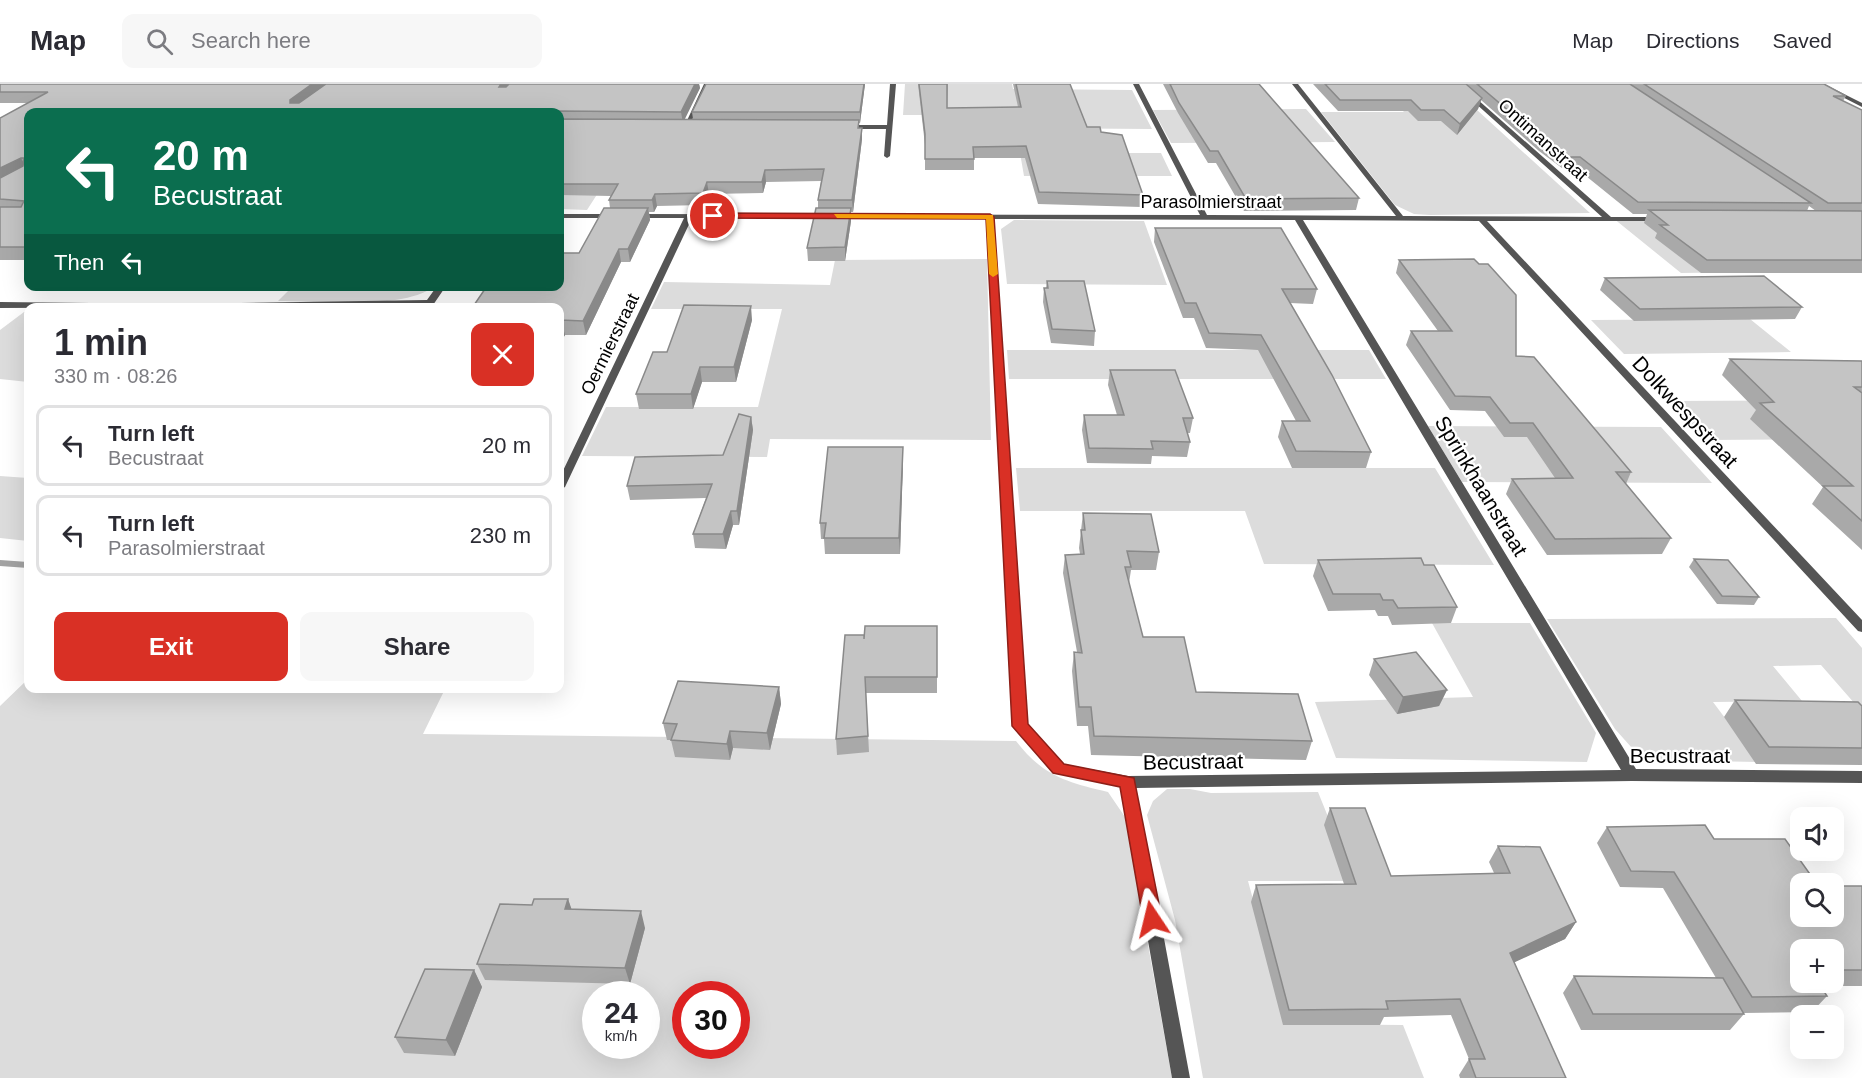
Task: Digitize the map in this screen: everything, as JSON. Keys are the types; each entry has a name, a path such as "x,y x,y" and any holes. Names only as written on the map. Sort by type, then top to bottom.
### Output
{"street":[{"path":"686,126 707,84"},
{"path":"887,156 893,84"},
{"path":"1136,84 1204,216"},
{"path":"1295,84 1402,219"},
{"name":"Ontimanstraat","path":"1457,84 1609,219"},
{"path":"1820,84 1862,105"},
{"path":"674,126 698,126"},
{"path":"830,127 890,127"},
{"name":"Parasolmierstraat","path":"564,216 1668,219"},
{"name":"Oermierstraat","path":"564,479 689,216"},
{"name":"Becustraat","path":"990,217 1020,726 1059,769 1128,782 1632,775 1862,777"},
{"name":"Sprinkhaanstraat","path":"1297,217 1632,775"},
{"name":"Dolkwespstraat","path":"1482,220 1862,628"},
{"path":"429,303 438,291"},
{"path":"0,305 24,305"},
{"path":"1128,782 1181,1078"}],"shaded area":[{"path":"905,84 1012,84 1013,89 1132,90 1152,129 1014,128 1011,115 903,115"},
{"path":"1391,99 1465,99 1590,213 1430,215 1414,214 1395,205 1321,112 1404,112"},
{"path":"1306,109 1335,142 1171,143 1153,110"},
{"path":"564,132 616,165 587,210 564,209"},
{"path":"1020,153 1161,153 1172,176 1024,176"},
{"path":"1613,218 1680,218 1755,272 1681,273"},
{"path":"1014,220 1144,221 1167,285 1007,284 1001,229"},
{"path":"987,259 991,440 770,439 767,457 582,456 606,407 758,407 782,309 651,309 664,282 830,285 835,260"},
{"path":"288,291 425,291 402,299 381,302 278,301"},
{"path":"24,312 24,382 0,379 0,330"},
{"path":"1750,319 1791,352 1624,354 1591,320"},
{"path":"1007,350 1369,350 1386,379 1009,379"},
{"path":"1862,400 1862,439 1706,440 1668,401"},
{"path":"1428,426 1661,427 1712,483 1462,482"},
{"path":"1016,468 1435,468 1494,565 1264,564 1245,511 1020,511"},
{"path":"0,476 24,478 24,541 0,538"},
{"path":"1836,618 1862,648 1862,712 1821,665 1773,666 1802,701 1713,702 1758,762 1654,760 1632,748 1615,729 1547,619"},
{"path":"1432,623 1530,623 1596,733 1587,762 1336,758 1315,702 1473,697"},
{"path":"24,683 24,693 443,693 423,734 1016,741 1036,762 1056,776 1108,792 1125,817 1172,1078 0,1078 0,706"},
{"path":"1167,789 1190,789 1211,793 1318,792 1354,881 1248,881 1287,1024 1403,1025 1424,1078 1203,1078 1175,920 1147,815 1153,801"}],"building":[{"path":"0,84 312,84 290,100 290,103 299,103 326,84 501,84 499,87 506,87 509,84 695,84 681,112 564,111 564,108 24,108 24,158 0,168 0,118 48,92 0,92"},
{"path":"706,84 864,84 860,112 692,112"},
{"path":"919,84 947,84 947,108 1021,107 1016,84 1070,84 1087,127 1100,127 1101,132 1122,135 1143,195 1039,192 1026,146 973,147 974,159 925,159 925,134"},
{"path":"1170,84 1259,84 1359,198 1246,199 1218,151 1210,151 1179,103"},
{"path":"1325,84 1466,84 1482,98 1460,124 1444,110 1421,110 1411,100 1340,100"},
{"path":"1477,84 1630,84 1811,203 1638,202 1580,157 1566,157"},
{"path":"1644,84 1824,84 1846,96 1833,96 1862,110 1862,203 1828,203"},
{"path":"564,119 859,120 858,128 862,128 852,200 818,200 824,169 765,170 762,182 707,182 703,193 655,194 652,200 609,200 618,184 564,184"},
{"path":"24,158 24,201 0,199 0,178 23,166"},
{"path":"24,201 24,247 0,247 0,207 21,207"},
{"path":"604,208 648,208 628,249 619,249 583,321 564,320 564,303 475,303 484,291 564,291 564,253 579,253"},
{"path":"816,208 851,208 845,247 807,248"},
{"path":"1649,210 1862,211 1862,260 1707,260 1660,225 1668,225"},
{"path":"1155,228 1281,228 1317,289 1282,289 1332,375 1371,452 1296,451 1282,421 1310,421 1261,335 1209,333 1196,303 1185,303"},
{"path":"1474,259 1479,264 1488,264 1516,295 1516,356 1534,357 1631,472 1616,472 1671,538 1555,539 1512,479 1573,478 1533,423 1510,423 1490,397 1455,396 1411,331 1452,331 1399,260"},
{"path":"1764,276 1802,307 1640,309 1605,278"},
{"path":"1047,281 1084,281 1095,331 1052,329 1044,288 1048,288"},
{"path":"684,305 751,306 734,367 700,367 691,394 636,394 653,352 667,352"},
{"path":"1730,359 1862,361 1862,387 1854,387 1862,393 1862,521 1823,486 1853,486 1760,403 1774,402"},
{"path":"1110,370 1175,370 1193,418 1183,418 1190,442 1151,441 1153,449 1089,448 1084,415 1124,415"},
{"path":"739,414 751,417 737,511 731,511 723,534 693,534 712,484 627,486 635,457 723,455"},
{"path":"828,447 903,447 899,538 824,538 826,523 820,523"},
{"path":"1083,513 1151,514 1159,552 1127,551 1131,567 1125,567 1143,637 1184,637 1196,692 1298,694 1312,741 1094,736 1091,707 1079,707 1074,652 1082,653 1065,555 1084,554 1081,530 1085,530"},
{"path":"1421,558 1424,565 1434,565 1457,607 1398,608 1393,600 1383,600 1380,594 1333,594 1318,560"},
{"path":"1694,559 1728,560 1759,597 1722,596"},
{"path":"865,626 937,626 937,677 865,677 868,736 836,739 845,635 864,635 864,639"},
{"path":"1416,652 1447,690 1403,697 1374,659"},
{"path":"678,681 779,687 767,733 730,731 727,744 671,740 677,724 663,723"},
{"path":"1735,700 1858,702 1862,706 1862,748 1769,747"},
{"path":"1330,808 1365,808 1391,876 1510,873 1498,846 1540,847 1576,922 1510,953 1566,1078 1476,1078 1469,1059 1485,1059 1460,999 1386,1001 1388,1009 1289,1010 1256,885 1356,884"},
{"path":"1705,825 1714,839 1785,839 1790,846 1790,861 1801,861 1809,873 1790,873 1790,927 1844,927 1844,886 1862,886 1862,970 1844,970 1844,939 1790,939 1790,993 1825,993 1827,996 1752,997 1674,872 1631,871 1607,827"},
{"path":"534,899 568,899 565,909 641,911 625,968 477,964 500,904 532,905"},
{"path":"425,969 474,970 446,1040 395,1037"},
{"path":"1574,976 1723,978 1744,1014 1593,1014"}],"waterway":[{"path":"0,563 24,565"}],"slow traffic":[{"path":"837,216 990,217 993,274"}],"route":[{"path":"713,216 990,217 1020,726 1059,769 1128,782 1152,919"}]}
